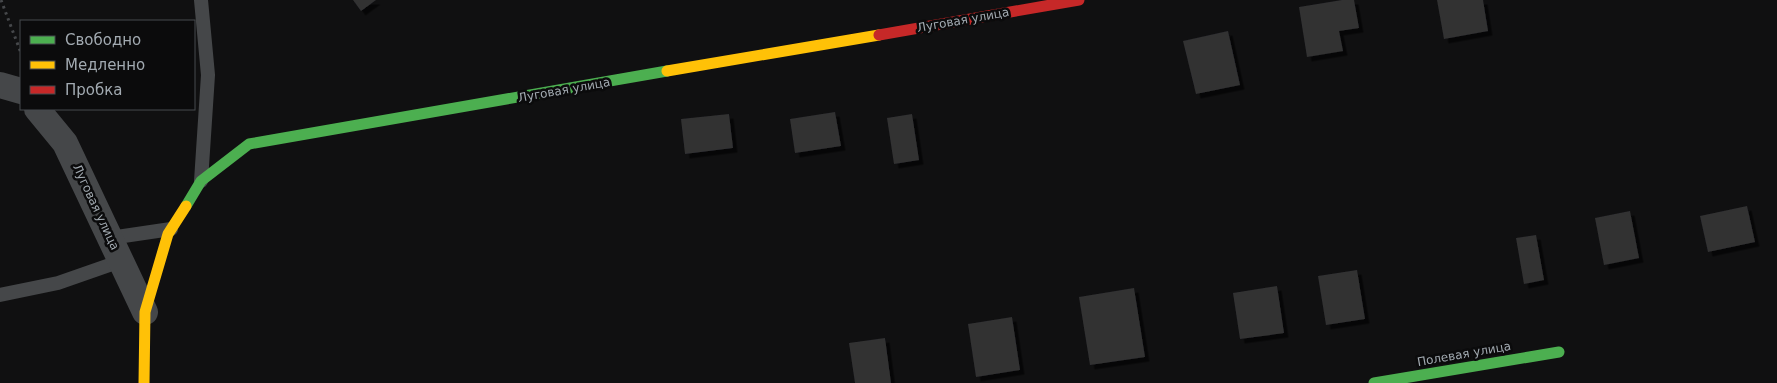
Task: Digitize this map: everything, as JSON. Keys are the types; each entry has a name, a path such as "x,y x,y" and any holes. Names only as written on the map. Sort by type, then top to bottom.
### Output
{"street":[{"name":"Луговая улица","path":"144,383 145,312 168,234 201,181 249,144 1079,0"},
{"path":"0,85 20,91"},
{"name":"Луговая улица","path":"38,110 65,143 145,312"},
{"name":"Полевая улица","path":"1374,383 1559,352"}],"lane":[{"path":"201,0 208,75 201,181"},
{"path":"110,238 171,229"},
{"path":"0,295 58,283 121,261"}],"path":[{"path":"1,0 20,50"}],"building":[{"path":"353,0 376,0 361,11"},
{"path":"1342,0 1354,0 1359,28 1339,31 1343,51 1307,57 1299,7"},
{"path":"1437,0 1483,0 1488,31 1444,39"},
{"path":"1228,31 1240,85 1196,94 1183,41"},
{"path":"835,112 841,146 795,153 790,119"},
{"path":"729,114 733,148 685,154 681,119"},
{"path":"912,114 919,160 894,164 887,118"},
{"path":"1747,206 1755,242 1708,252 1700,216"},
{"path":"1630,211 1639,258 1604,265 1595,218"},
{"path":"1536,235 1544,280 1524,284 1516,238"},
{"path":"1357,270 1365,319 1326,325 1318,276"},
{"path":"1277,286 1284,333 1240,339 1233,293"},
{"path":"1134,288 1145,357 1090,365 1079,297"},
{"path":"1012,317 1020,370 976,377 968,324"},
{"path":"885,338 891,383 855,383 849,343"}],"traffic: fast":[{"path":"186,206 201,181 249,144 667,71"},
{"path":"1374,383 1559,352"}],"traffic: slow":[{"path":"667,71 879,35"},
{"path":"144,383 145,312 168,234 186,206"}],"traffic: jam":[{"path":"879,35 1079,0"}]}
